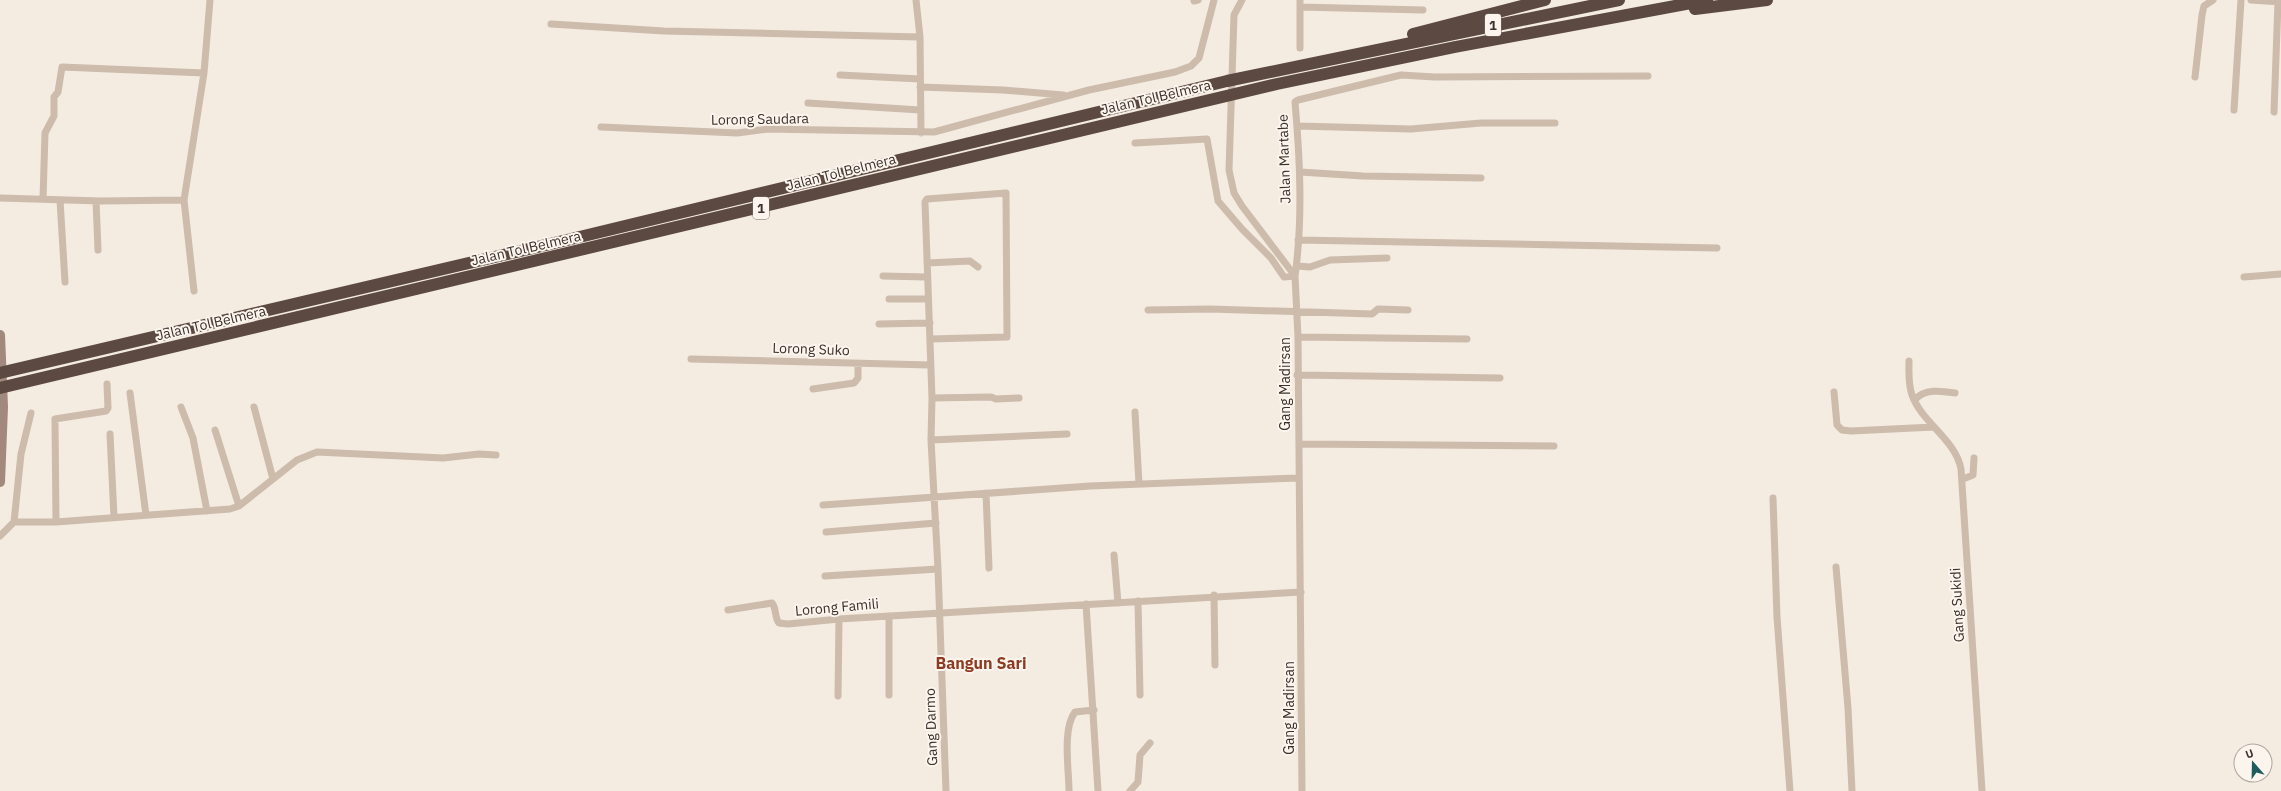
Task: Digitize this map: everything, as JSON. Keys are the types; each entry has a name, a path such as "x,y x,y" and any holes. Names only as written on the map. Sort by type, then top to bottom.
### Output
{"highway":[{"path":"1367,51 1419,32 1545,0"},
{"name":"1","path":"1367,51 1620,0"},
{"name":"1","path":"1645,12 1707,0"},
{"path":"1645,12 1767,0"},
{"name":"Jalan Tol Belmera","path":"0,388 1242,92 1455,47 1645,12"},
{"name":"Jalan Tol Belmera","path":"0,373 567,240 1227,81 1367,51"}],"street":[{"path":"194,290 184,200 204,73 210,0"},
{"path":"916,0 920,37 921,133"},
{"path":"920,87 1003,90 1068,96 1175,72 1191,66 1199,58 1214,0"},
{"path":"1242,0 1234,15 1229,170 1234,193 1295,276"},
{"path":"2195,77 2204,6 2213,0"},
{"path":"2234,110 2241,0"},
{"path":"2251,0 2279,2 2274,112"},
{"path":"1300,48 1300,4 1423,10"},
{"path":"551,24 664,31 920,37"},
{"path":"43,199 45,133 54,116 54,97 58,92 62,67 204,73"},
{"name":"Jalan Martabe","path":"1295,276 1297,266 1300,172 1295,102 1298,100 1401,74 1435,77 1648,76"},
{"path":"840,75 920,79"},
{"name":"Lorong Saudara","path":"601,127 737,133 768,129 921,133 934,132 1068,96"},
{"path":"808,103 920,110"},
{"path":"1297,126 1405,129 1481,123 1555,123"},
{"path":"1135,143 1207,139 1218,201 1242,229 1271,258 1284,277 1295,276"},
{"path":"1300,172 1363,176 1481,178"},
{"name":"Gang Darmo","path":"930,339 1007,337 1006,193 927,199 924,211 927,263 926,277 930,323 930,339 930,365 932,398 931,440 935,496 946,791"},
{"path":"0,198 96,201 184,200"},
{"path":"60,200 65,282"},
{"path":"96,201 98,250"},
{"path":"1298,240 1717,248"},
{"path":"1297,266 1310,267 1330,260 1387,258"},
{"path":"927,263 970,260 978,267"},
{"path":"2244,277 2281,274"},
{"path":"883,276 926,277"},
{"name":"Gang Madirsan","path":"1295,276 1298,337 1297,375 1301,592 1302,791"},
{"path":"888,299 928,299"},
{"path":"1148,310 1210,309 1372,314 1378,309 1408,310"},
{"path":"879,324 930,323"},
{"path":"1298,337 1467,339"},
{"path":"0,482 3,407 1,339"},
{"name":"Lorong Suko","path":"691,360 817,361 858,364 930,365"},
{"path":"1909,361 1911,390 1915,400 1926,392 1939,391 1955,393"},
{"path":"813,389 854,383 858,378 858,364"},
{"path":"1297,375 1500,378"},
{"path":"56,522 55,419 106,411 108,408 107,384"},
{"path":"1834,392 1837,425 1842,430 1851,431 1934,427"},
{"path":"130,393 146,515"},
{"path":"932,398 1018,398"},
{"name":"Gang Sukidi","path":"1915,400 1960,460 1963,479 1973,666 1982,791"},
{"path":"254,406 273,479"},
{"path":"181,407 193,438 207,511"},
{"path":"1135,412 1139,484"},
{"path":"0,536 14,522 21,454 31,413"},
{"path":"215,430 239,506"},
{"path":"110,434 114,517"},
{"path":"931,440 1067,434"},
{"path":"1299,444 1554,446"},
{"path":"14,522 56,522 230,509 239,506 297,460 317,452 436,458 479,454 496,455"},
{"path":"1963,479 1973,475 1974,458"},
{"path":"823,506 986,492 1299,478"},
{"path":"986,492 989,568"},
{"path":"1773,498 1777,617 1790,791"},
{"path":"826,532 936,522"},
{"path":"1114,555 1118,603"},
{"path":"1836,567 1848,708 1852,791"},
{"path":"825,576 938,569"},
{"name":"Lorong Famili","path":"728,610 772,603 779,623 788,624 839,619 1118,603 1214,595 1301,592"},
{"path":"1214,595 1215,665"},
{"path":"1138,601 1140,695"},
{"path":"1086,604 1098,791"},
{"path":"889,695 890,616"},
{"path":"838,696 839,619"},
{"path":"1069,791 1068,729 1070,719 1075,712 1094,710"},
{"path":"1130,791 1138,782 1140,755 1150,743"}],"district":[{"name":"Bangun Sari","path":"981,663"}]}
